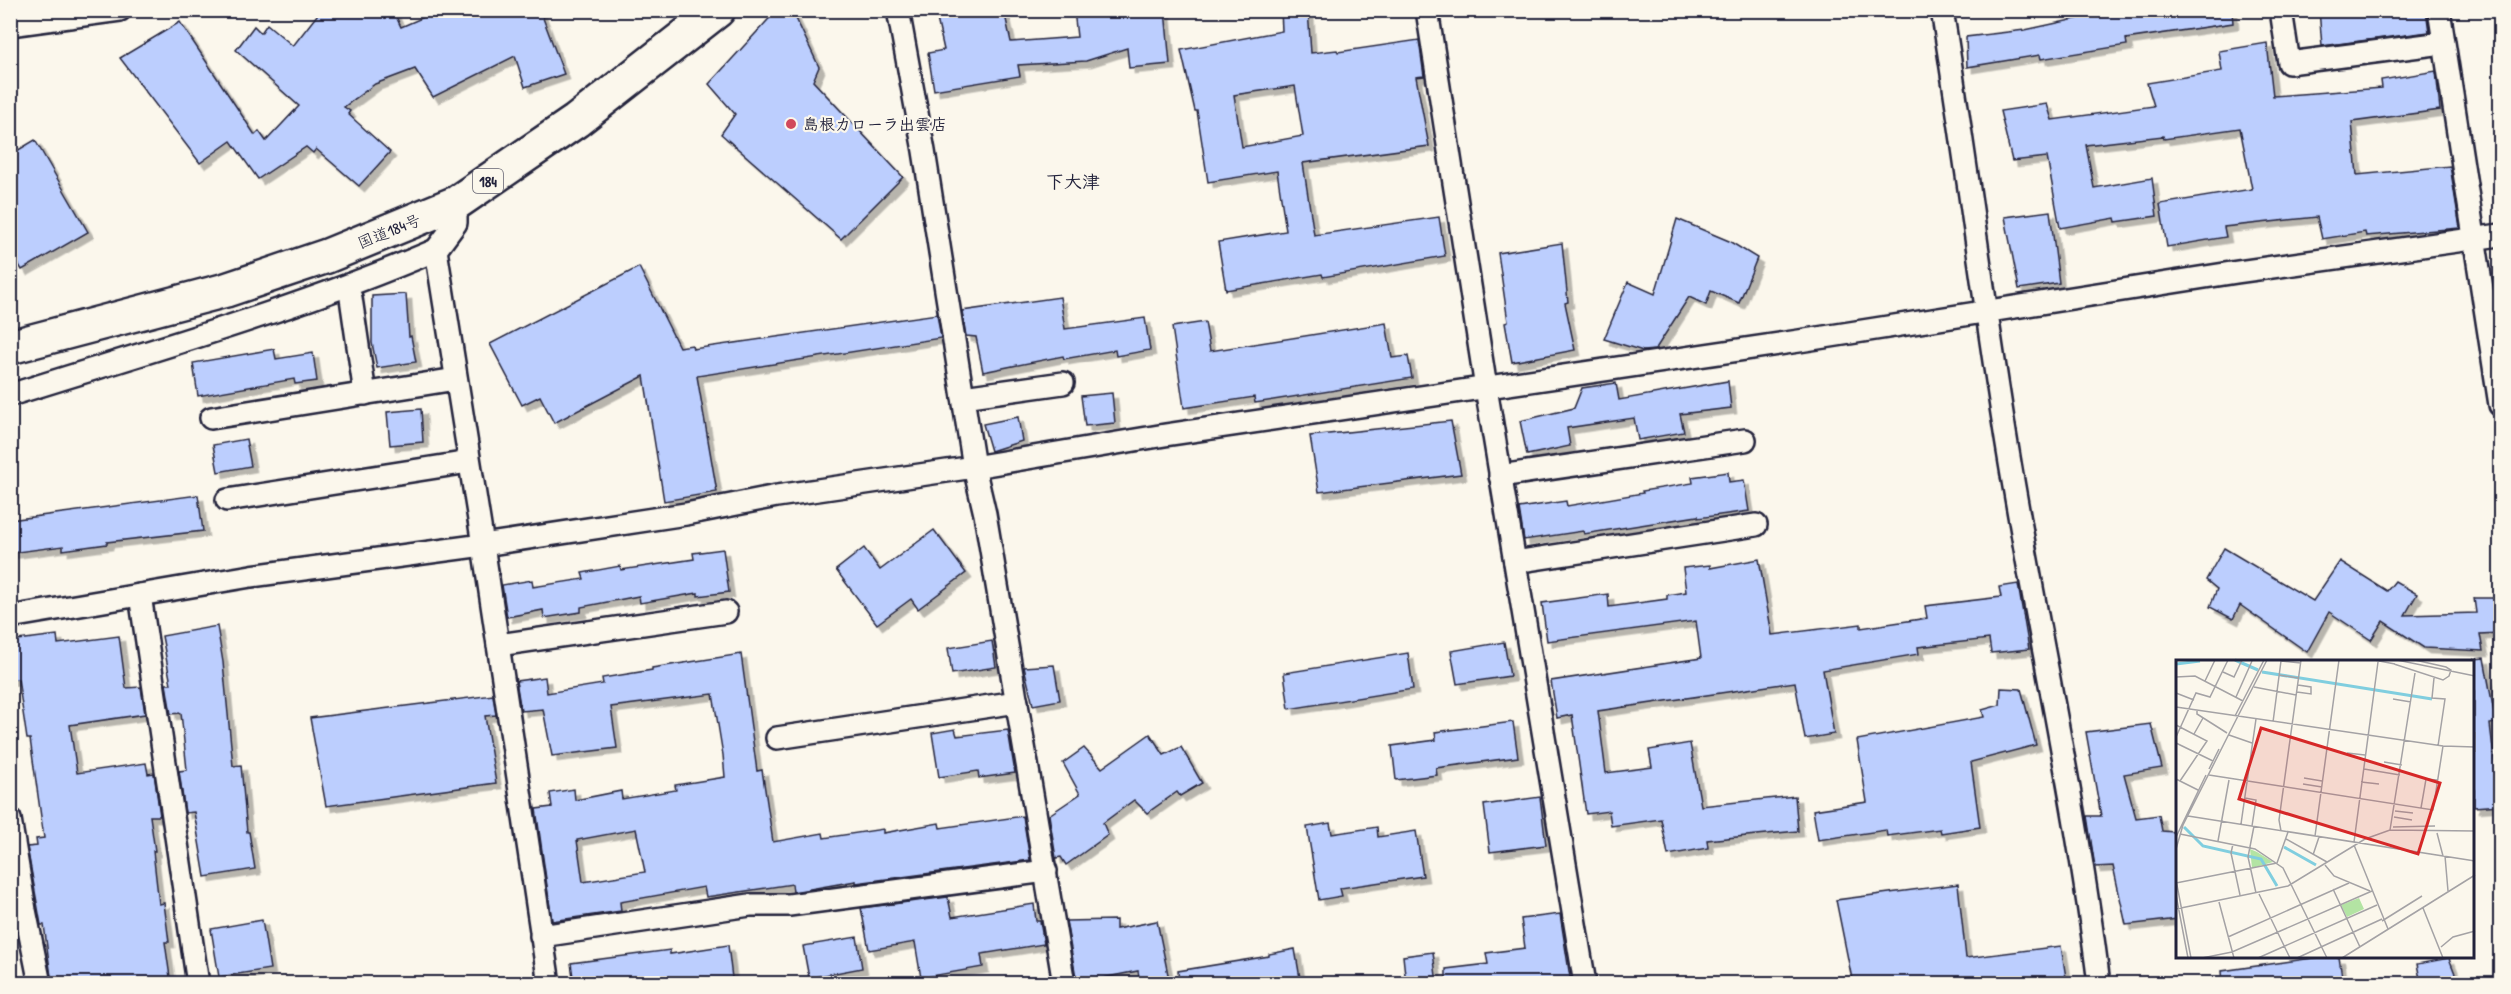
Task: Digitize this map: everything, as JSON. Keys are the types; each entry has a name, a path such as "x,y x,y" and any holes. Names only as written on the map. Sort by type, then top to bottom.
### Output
{"highway":[{"name":"国道184号","path":"10,347 226,290 327,256 456,203 576,121 718,10"}],"street":[{"path":"10,25 120,10"},
{"path":"898,10 924,151 974,467 985,514 1064,984"},
{"path":"1427,10 1500,476 1585,984"},
{"path":"1942,10 2008,452 2089,905 2099,984"},
{"path":"2281,10 2289,63 2444,43"},
{"path":"2439,10 2500,405"},
{"path":"10,394 274,312 388,271 436,250 456,223 456,203"},
{"path":"10,617 251,576 686,514 777,496 974,467 1165,435 2237,272 2500,235"},
{"path":"436,250 549,984"},
{"path":"351,298 365,394"},
{"path":"211,418 456,379"},
{"path":"963,397 1063,383"},
{"path":"1500,476 1744,440"},
{"path":"227,500 470,462"},
{"path":"1515,562 1756,525"},
{"path":"140,595 198,984"},
{"path":"498,645 726,612"},
{"path":"777,738 1017,702"},
{"path":"10,819 40,984"},
{"path":"541,936 750,905 789,905 1046,871"}],"building":[{"path":"321,10 393,10 401,27 440,10 457,10 460,16 478,10 540,10 564,74 525,87 515,56 433,97 415,69 375,84 344,107 350,111 348,114 390,152 359,186 316,149 313,153 306,147 258,179 231,141 200,163 120,58 180,22 255,135 259,131 266,141 299,106 236,50 254,26 261,33 267,24 293,46"},
{"name":"島根カローラ出雲店","path":"777,10 792,10 819,67 813,81 903,177 841,239 721,134 735,114 709,84"},
{"path":"935,10 1004,10 1011,42 1077,37 1074,10 1165,10 1170,64 1129,68 1127,48 1086,61 1018,65 1020,76 934,90 928,53 944,50"},
{"path":"1281,10 1308,10 1311,53 1337,50 1338,52 1419,40 1424,76 1416,77 1429,146 1303,163 1314,235 1439,217 1445,256 1323,277 1322,274 1226,290 1218,242 1286,231 1277,171 1208,182 1197,111 1195,111 1181,50 1282,31","holes":["1295,86 1303,136 1242,147 1234,95"]},
{"path":"2117,10 2232,10 2233,23 2126,39 2127,45 2041,59 2040,55 1967,67 1966,37 2025,30"},
{"path":"2319,10 2426,10 2429,32 2322,46"},
{"path":"2267,43 2273,96 2382,88 2381,80 2436,71 2440,110 2352,122 2357,175 2450,166 2460,228 2366,236 2365,232 2322,239 2317,217 2224,227 2226,237 2167,247 2160,204 2252,189 2240,128 2164,139 2163,136 2086,145 2094,188 2152,178 2157,216 2116,222 2115,218 2060,228 2047,157 2012,161 2000,111 2047,104 2052,120 2154,106 2147,83 2222,71 2219,51"},
{"path":"35,140 88,232 22,270 10,250 10,155"},
{"path":"2050,211 2059,283 2019,289 2005,217"},
{"path":"1677,219 1729,241 1757,258 1739,303 1711,291 1706,305 1689,297 1655,350 1643,351 1604,339 1628,282 1655,294"},
{"path":"1562,243 1568,302 1565,303 1575,350 1512,362 1505,323 1508,322 1498,253"},
{"path":"639,267 679,347 692,345 693,349 937,314 941,338 697,376 717,492 664,501 644,376 554,423 540,396 522,405 490,344"},
{"path":"406,294 409,337 411,336 416,362 377,368 372,343 372,296"},
{"path":"1060,297 1065,329 1145,318 1150,350 1116,356 1115,350 1064,359 1063,356 983,372 976,337 966,336 962,311"},
{"path":"1205,322 1210,351 1386,323 1392,358 1408,356 1412,378 1255,403 1254,397 1184,408 1172,327"},
{"path":"274,349 276,359 313,353 317,381 295,384 294,379 198,396 193,363"},
{"path":"1728,381 1731,408 1680,414 1684,432 1638,440 1634,418 1567,428 1570,446 1527,455 1520,421 1574,408 1582,388 1616,383 1619,400"},
{"path":"1112,393 1115,423 1085,426 1081,396"},
{"path":"421,409 423,442 390,445 387,412"},
{"path":"1018,417 1022,441 991,451 983,424"},
{"path":"1451,421 1461,474 1319,492 1310,436"},
{"path":"246,439 251,466 218,472 213,445"},
{"path":"1728,472 1729,482 1744,480 1749,511 1524,540 1519,508 1566,501 1567,506 1643,493 1642,491 1693,483 1692,477"},
{"path":"198,495 203,531 107,542 107,544 63,550 63,546 10,553 10,520"},
{"path":"934,530 966,573 918,609 911,599 877,624 836,570 864,548 880,570"},
{"path":"2224,548 2313,601 2340,561 2387,591 2395,581 2417,594 2405,615 2476,613 2474,598 2500,598 2500,633 2480,634 2483,651 2424,648 2383,621 2371,640 2329,612 2307,652 2240,605 2233,619 2210,607 2217,589 2206,580"},
{"path":"723,549 729,592 698,596 698,593 640,603 639,596 581,607 581,612 544,618 543,610 507,617 502,585 532,580 533,587 584,579 582,573 620,566 621,570 694,559 693,553"},
{"path":"1759,559 1772,635 1861,624 1861,628 1927,618 1925,606 2001,597 1999,587 2018,584 2029,649 1991,653 1989,639 1918,647 1919,654 1823,670 1834,734 1805,739 1795,682 1598,711 1606,773 1652,767 1649,750 1690,743 1701,806 1795,796 1798,831 1707,840 1708,848 1668,855 1661,819 1611,826 1609,811 1586,814 1572,715 1557,718 1551,681 1701,658 1696,621 1547,641 1542,603 1608,594 1609,607 1667,599 1667,595 1686,592 1683,568 1710,565 1710,568"},
{"path":"217,626 223,662 233,766 241,765 247,832 249,832 255,869 205,877 194,812 185,813 179,771 187,770 181,713 171,714 166,684 171,684 162,636"},
{"path":"57,635 58,644 119,636 126,688 141,687 145,714 70,725 77,773 146,763 148,774 154,773 160,816 150,816 159,904 164,903 169,942 165,942 171,984 52,984 44,925 41,925 27,847 37,846 36,839 44,838 30,739 27,739 18,679 10,680 10,641"},
{"path":"992,641 996,667 952,674 948,648"},
{"path":"1504,642 1510,676 1457,684 1451,651"},
{"path":"1408,653 1413,689 1289,709 1284,673"},
{"path":"741,654 757,771 762,770 773,842 823,833 824,838 883,829 883,833 939,823 940,828 1023,816 1030,860 856,883 856,881 793,892 792,884 706,897 704,887 620,902 621,911 552,921 536,809 552,807 550,793 574,789 575,800 621,791 622,799 676,790 675,785 725,777 723,755 713,694 611,707 617,748 552,756 543,709 521,711 516,681 545,677 547,693 603,684 602,678 652,670 652,668","holes":["636,829 645,872 583,882 577,840"]},
{"path":"2484,658 2496,723 2490,724 2496,773 2500,773 2500,805 2475,807 2474,659"},
{"path":"1054,665 1060,700 1033,705 1024,667"},
{"path":"2001,688 2021,689 2036,745 1971,762 1980,827 1941,833 1940,829 1887,836 1886,830 1818,840 1813,810 1867,802 1857,740 1984,717 1982,710 2000,705"},
{"path":"493,695 496,715 485,716 496,783 326,806 310,718"},
{"path":"1513,722 1518,757 1436,768 1437,775 1396,780 1392,746 1436,740 1435,732"},
{"path":"2151,724 2162,768 2124,774 2136,818 2159,815 2162,831 2175,832 2176,835 2176,919 2126,925 2113,866 2095,867 2087,816 2101,816 2086,732"},
{"path":"955,729 957,736 1008,730 1015,773 979,778 978,771 939,777 932,733"},
{"path":"1150,734 1164,755 1181,747 1202,783 1180,796 1177,792 1147,813 1134,800 1103,823 1108,835 1066,865 1061,857 1056,858 1049,815 1080,794 1063,763 1084,748 1102,768"},
{"path":"1540,797 1546,845 1490,852 1484,805"},
{"path":"1330,823 1332,834 1377,827 1378,837 1416,831 1423,876 1340,888 1342,896 1319,900 1307,827"},
{"path":"1958,884 1966,958 2061,946 2067,984 1853,984 1836,900"},
{"path":"948,897 952,917 1034,904 1036,921 1040,921 1044,944 981,954 983,967 921,978 915,942 869,950 861,908"},
{"path":"1560,914 1571,984 1446,984 1446,969 1488,964 1486,953 1525,948 1521,919"},
{"path":"262,920 270,969 219,977 211,929"},
{"path":"1116,920 1116,929 1157,921 1170,984 1140,984 1138,971 1077,983 1066,921"},
{"path":"857,937 862,968 809,978 803,946"},
{"path":"728,945 732,978 697,984 693,984 693,980 664,984 574,984 571,963 670,950 670,954"},
{"path":"1295,949 1301,984 1179,984 1178,971 1269,956 1269,954"},
{"path":"1433,952 1437,984 1406,984 1403,956"},
{"path":"2313,958 2339,958 2343,984 2223,984 2222,971"},
{"path":"2449,958 2459,984 2421,984 2417,964"}],"place":[{"name":"島根カローラ出雲店","path":"791,124"}],"district":[{"name":"下大津","path":"1073,181"}]}
